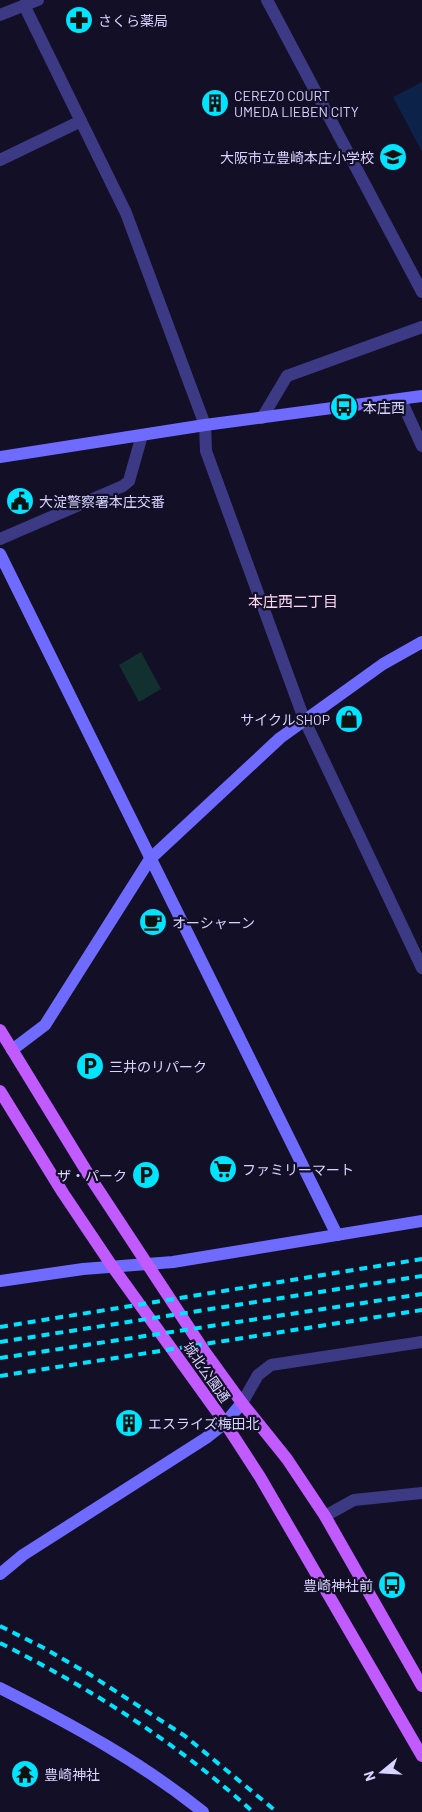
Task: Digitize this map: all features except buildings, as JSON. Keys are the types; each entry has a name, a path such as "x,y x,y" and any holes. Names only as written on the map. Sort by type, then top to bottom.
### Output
{"main road":[{"name":"城北公園通","path":"0,1030 95,1185 205,1352 242,1403 288,1459 325,1516 422,1686"},
{"name":"城北公園通","path":"0,1091 63,1193 112,1266 225,1423 260,1477 422,1756"}],"street":[{"path":"267,0 422,292"},
{"path":"0,15 32,2 81,121 126,213 204,426 206,451 304,719 422,968"},
{"path":"0,160 81,121"},
{"path":"262,418 288,376 422,327"},
{"path":"0,457 422,396"},
{"path":"401,400 422,446"},
{"path":"0,539 124,486 129,481 142,435"},
{"path":"0,554 337,1235"},
{"path":"12,1050 45,1025 150,858 280,738 383,664 422,642"},
{"path":"0,1281 112,1266 149,1265 422,1220"},
{"path":"0,1574 23,1555 206,1438 225,1423 242,1403 258,1375 270,1365 422,1342"},
{"path":"325,1516 354,1500 422,1493"},
{"path":"0,1688 74,1726 176,1790 203,1812"}],"green space":[{"path":"141,652 161,689 139,702 119,665"}],"water":[{"path":"422,82 422,152 393,97"}],"railway":[{"path":"0,1327 422,1259"},
{"path":"0,1342 422,1276"},
{"path":"0,1358 422,1294"},
{"path":"0,1376 422,1310"},
{"path":"0,1626 44,1648 89,1674 185,1736 277,1812"},
{"path":"0,1643 34,1660 132,1719 195,1763 253,1812"}],"place":[{"name":"さくら薬局","path":"79,20"},
{"name":"CEREZO COURT UMEDA LIEBEN CITY","path":"215,103"},
{"name":"大阪市立豊崎本庄小学校","path":"393,157"},
{"name":"本庄西","path":"344,407"},
{"name":"大淀警察署本庄交番","path":"20,501"},
{"name":"サイクルSHOP","path":"349,719"},
{"name":"オーシャーン","path":"153,922"},
{"name":"三井のリパーク","path":"90,1066"},
{"name":"ファミリーマート","path":"223,1169"},
{"name":"ザ・パーク","path":"146,1175"},
{"name":"エスライズ梅田北","path":"129,1423"},
{"name":"豊崎神社前","path":"392,1585"},
{"name":"豊崎神社","path":"25,1774"}],"district":[{"name":"本庄西二丁目","path":"293,601"}]}
